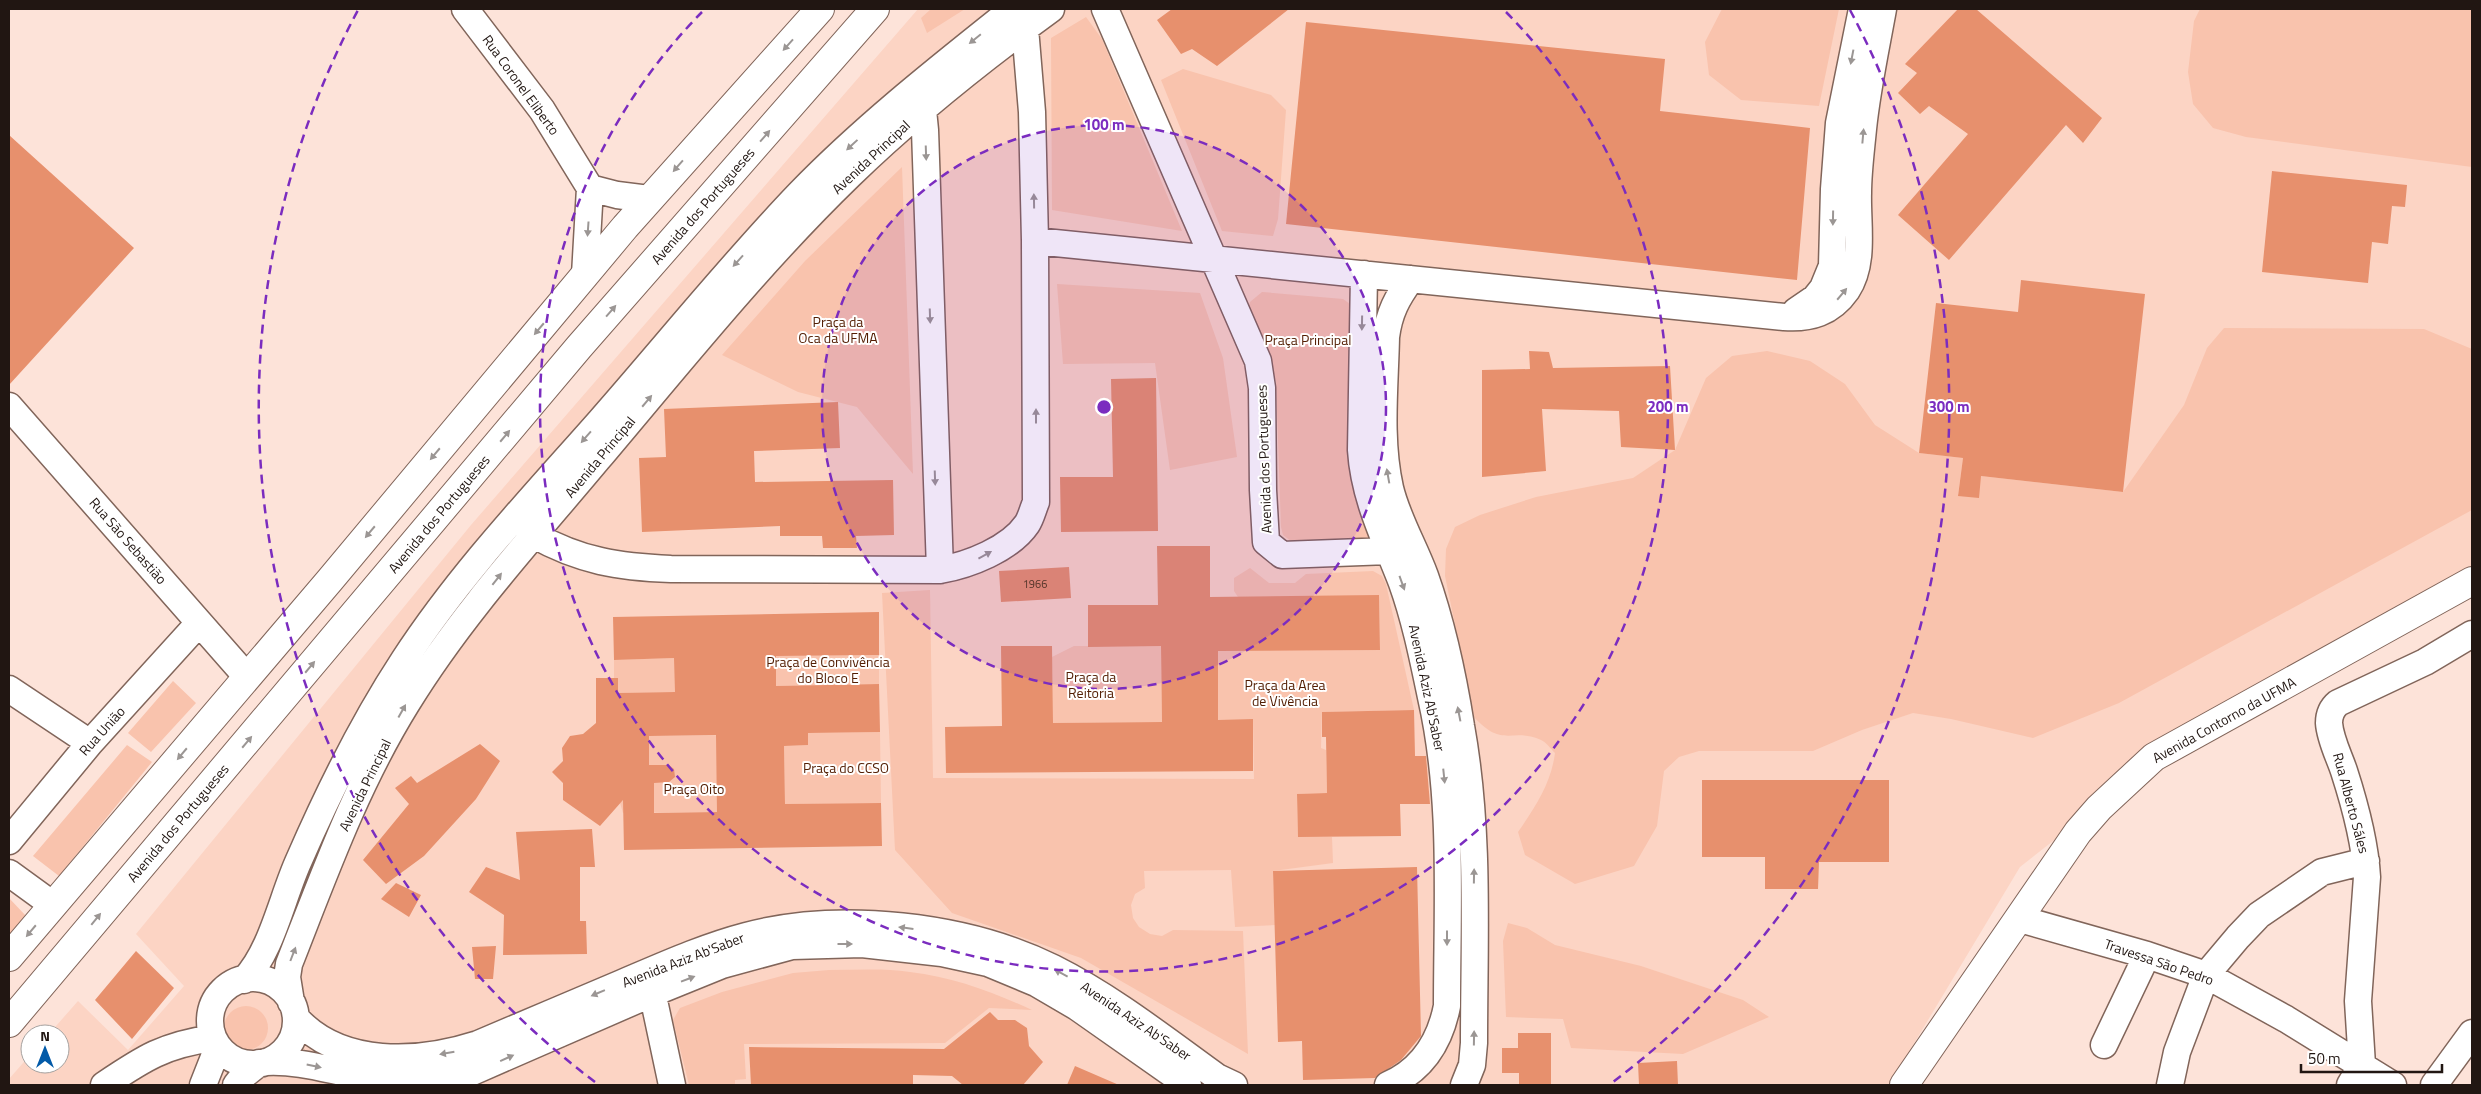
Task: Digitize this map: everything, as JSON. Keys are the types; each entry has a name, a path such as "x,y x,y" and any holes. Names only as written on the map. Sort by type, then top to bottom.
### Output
{"main road":[{"path":"9,957 625,227 820,9"},
{"name":"Avenida dos Portugueses","path":"9,1023 579,347 875,9"},
{"path":"579,347 569,343 564,337 564,319 570,305 613,254 625,227"},
{"name":"Avenida Contorno da UFMA","path":"1904,1085 2020,919 2044,880 2078,832 2099,808 2154,757 2472,581"},
{"path":"9,1006 65,930 64,918 52,905"}],"street":[{"name":"Rua Coronel Eliberto","path":"465,9 542,110 590,188"},
{"name":"Avenida Principal","path":"244,980 260,959 298,863 346,756 367,718 421,634 469,574 667,361 754,275 850,175 916,101 1017,15 1051,9"},
{"path":"1105,9 1212,259"},
{"path":"1784,316 1802,309 1815,298 1823,288 1832,266 1834,189 1839,123 1862,9"},
{"path":"1035,241 1804,318 1826,310 1846,290 1854,275 1857,257 1858,192 1863,127 1884,9"},
{"path":"534,535 563,551 583,558 628,567 940,570 968,564 1012,539 1028,523 1036,502 1035,241 1032,112 1017,15"},
{"path":"916,101 940,570"},
{"path":"585,275 590,188 617,195 650,199"},
{"name":"Avenida dos Portugueses","path":"1212,259 1258,361 1261,375 1266,542 1282,554 1389,551"},
{"name":"Avenida Aziz Ab'Saber","path":"1364,274 1361,450 1364,479 1383,504 1435,604 1467,764 1474,858 1474,1043 1472,1065 1464,1085"},
{"name":"Avenida Aziz Ab'Saber","path":"1388,1085 1403,1079 1421,1063 1443,1027 1447,1006 1447,826 1441,746 1413,619 1389,551 1383,504 1388,475 1384,447 1386,337 1392,307 1411,279"},
{"name":"Avenida Principal","path":"293,1010 287,977 289,964 333,850 372,764 407,702 454,634 534,535 667,361"},
{"name":"Rua São Sebastião","path":"9,406 247,677"},
{"name":"Rua União","path":"9,841 90,743 198,623"},
{"name":"Rua Alberto Sáles","path":"2356,1075 2358,1001 2367,877 2366,860 2353,799 2332,735 2329,722 2330,712 2338,703 2425,662 2472,634"},
{"path":"9,689 90,743"},
{"path":"2170,1085 2177,1052 2206,975 2254,921 2289,893 2322,872 2366,860"},
{"path":"9,873 52,905"},
{"name":"Travessa São Pedro","path":"2020,919 2147,955 2206,975 2286,1019 2356,1075 2393,1085"},
{"name":"Avenida Aziz Ab'Saber","path":"262,1063 297,1062 378,1079 472,1078 722,943 778,929 850,924 879,925 947,934 1017,953 1073,979 1108,1000 1217,1077 1234,1085"},
{"name":"Avenida Aziz Ab'Saber","path":"293,1010 317,1038 350,1052 395,1057 451,1053 650,982 722,966 792,946 862,944 942,953 988,963 1036,983 1078,1007 1188,1085"},
{"path":"2104,1045 2147,955"},
{"path":"203,1085 216,1042 210,1019 214,1001 232,984 244,980 258,979 271,983 283,990 293,1010 294,1032 288,1045 278,1056 262,1063 244,1076 236,1085"},
{"path":"650,982 672,1085"},
{"path":"2434,1085 2472,1033"},
{"path":"104,1085 159,1050 191,1041 216,1042 236,1061 262,1063"}],"shaded area":[{"path":"918,9 2472,9 2472,566 2178,743 2020,867 1889,1085 9,1085 9,1079 20,1066 20,1074 70,1074 70,1024 58,1024 78,1001 128,1050 184,986 136,934 471,525"}],"green space":[{"path":"931,9 965,9 927,33 921,18"},
{"path":"1722,9 1839,9 1819,106 1741,100 1709,75 1705,42"},
{"path":"2200,9 2472,9 2472,167 2246,137 2213,128 2193,104 2188,72 2194,21"},
{"path":"1086,17 1102,39 1182,231 1052,210 1051,38"},
{"path":"1183,69 1271,95 1286,110 1278,219 1273,236 1222,231 1161,80"},
{"name":"Praça da Oca da UFMA","path":"902,167 913,474 857,407 798,392 722,355 805,261"},
{"path":"1057,284 1200,293 1223,358 1237,457 1170,470 1155,363 1063,364"},
{"name":"Praça Principal","path":"1262,292 1343,299 1353,306 1354,468 1369,539 1295,544 1283,535 1281,527 1276,381 1248,310 1250,302"},
{"path":"2224,328 2424,329 2472,349 2472,510 2119,703 2033,738 1951,719 1913,713 1862,730 1813,751 1699,751 1679,757 1664,771 1657,826 1634,866 1575,884 1525,855 1518,832 1546,785 1555,753 1541,740 1522,735 1507,736 1492,732 1474,717 1445,576 1446,549 1455,527 1480,515 1536,497 1633,478 1675,450 1706,378 1732,356 1767,351 1810,361 1845,384 1875,425 1919,453 1963,458 1958,495 1981,476 2123,492 2184,405 2207,348"},
{"name":"Praça da Area de Vivência","path":"1250,568 1269,583 1295,583 1306,574 1373,571 1382,576 1386,584 1414,710 1322,712 1321,748 1326,750 1327,793 1297,794 1298,836 1332,837 1333,863 1273,871 1275,925 1235,927 1231,870 1144,871 1145,888 1135,894 1131,905 1133,918 1139,927 1150,934 1162,936 1173,930 1243,931 1248,1054 1081,958 952,913 895,850 882,593 930,590 933,778 1254,779 1253,720 1218,720 1218,651 1380,650 1379,596 1238,597 1234,591 1234,578"},
{"name":"Praça da Reitoria","path":"1074,646 1161,646 1162,722 1053,723 1052,657"},
{"name":"Praça de Convivência do Bloco E","path":"879,655 879,684 776,686 776,656"},
{"path":"674,658 749,691 618,693 618,678 614,678 614,660"},
{"path":"173,681 196,703 151,752 128,733"},
{"name":"Praça do CCSO","path":"880,732 881,803 785,804 784,746 808,745 808,733"},
{"name":"Praça Oito","path":"736,735 721,812 623,813 620,803 623,800 627,804 653,783 674,777 674,769 669,765 649,765 649,736"},
{"path":"127,745 152,762 59,876 33,856"},
{"path":"9,898 26,916 9,937"},
{"path":"1508,923 1527,928 1555,945 1641,966 1743,1000 1769,1017 1683,1054 1571,1048 1563,1019 1506,1017 1503,941"},
{"path":"829,970 890,970 926,974 972,986 1032,1010 989,1008 945,1043 744,1044 746,1079 735,1080 735,1085 689,1085 673,1020 680,1008 722,992 793,973"},
{"path":"246,1006 258,1010 264,1016 268,1028 264,1040 258,1046 246,1050 234,1046 228,1040 224,1028 228,1016 234,1010"}],"building":[{"path":"1172,9 1289,9 1217,66 1192,49 1181,54 1157,20"},
{"path":"1958,9 1976,9 2102,118 2083,143 2066,125 1949,260 1898,215 1968,134 1929,106 1920,114 1898,93 1917,73 1905,64"},
{"path":"1306,22 1665,59 1660,111 1810,128 1797,280 1286,224"},
{"path":"9,135 134,248 9,385"},
{"path":"2272,171 2407,185 2405,207 2392,206 2388,244 2372,242 2368,283 2262,272"},
{"path":"2021,280 2145,294 2123,492 1981,476 1979,498 1958,496 1963,458 1919,453 1936,303 2018,312"},
{"path":"1529,351 1549,352 1553,368 1670,366 1675,450 1621,447 1619,411 1542,409 1546,471 1482,477 1482,370 1530,369"},
{"path":"1156,378 1158,531 1061,532 1060,477 1113,477 1111,379"},
{"path":"838,402 840,448 754,451 755,482 893,480 894,535 856,536 857,548 823,548 822,536 780,536 780,526 642,532 639,458 666,457 664,409"},
{"path":"1157,546 1210,546 1210,597 1379,595 1380,650 1218,651 1218,720 1253,719 1253,771 946,773 945,727 1002,726 1001,646 1052,646 1053,723 1162,722 1161,646 1088,647 1088,605 1158,605"},
{"path":"1069,567 1071,598 1001,602 999,571"},
{"path":"879,612 879,655 776,656 776,686 879,684 880,732 808,733 808,745 784,746 785,804 881,803 882,846 624,850 623,800 600,826 563,800 563,783 552,772 563,761 562,748 570,736 583,734 596,723 596,678 618,678 618,693 675,692 674,658 614,660 613,617","holes":["716,735 717,812 654,813 654,783 669,782 675,777 674,769 669,765 649,765 649,736"]},
{"path":"1414,710 1415,756 1426,756 1430,804 1400,804 1401,836 1298,837 1297,794 1327,793 1326,737 1322,737 1322,712"},
{"path":"480,744 500,761 476,799 424,856 386,884 363,860 409,804 395,788 411,776 417,783"},
{"path":"1702,780 1889,780 1889,862 1819,862 1818,889 1765,889 1765,857 1702,857"},
{"path":"592,829 595,867 580,867 580,921 586,921 587,954 503,955 504,915 469,892 486,867 520,880 516,832"},
{"path":"1417,867 1421,1036 1401,1060 1375,1078 1303,1080 1302,1041 1278,1042 1273,871"},
{"path":"396,883 421,895 409,917 381,899"},
{"path":"496,946 493,979 475,979 472,947"},
{"path":"136,951 174,988 132,1039 95,1000"},
{"path":"990,1012 998,1020 1015,1020 1027,1028 1029,1046 1043,1062 1023,1085 963,1085 952,1076 913,1075 913,1085 751,1085 749,1047 944,1049"},
{"path":"1518,1033 1551,1033 1551,1085 1519,1085 1519,1073 1502,1073 1502,1048 1518,1048"},
{"path":"1677,1061 1678,1085 1639,1085 1638,1063"},
{"path":"1075,1066 1119,1085 1067,1085"}]}
